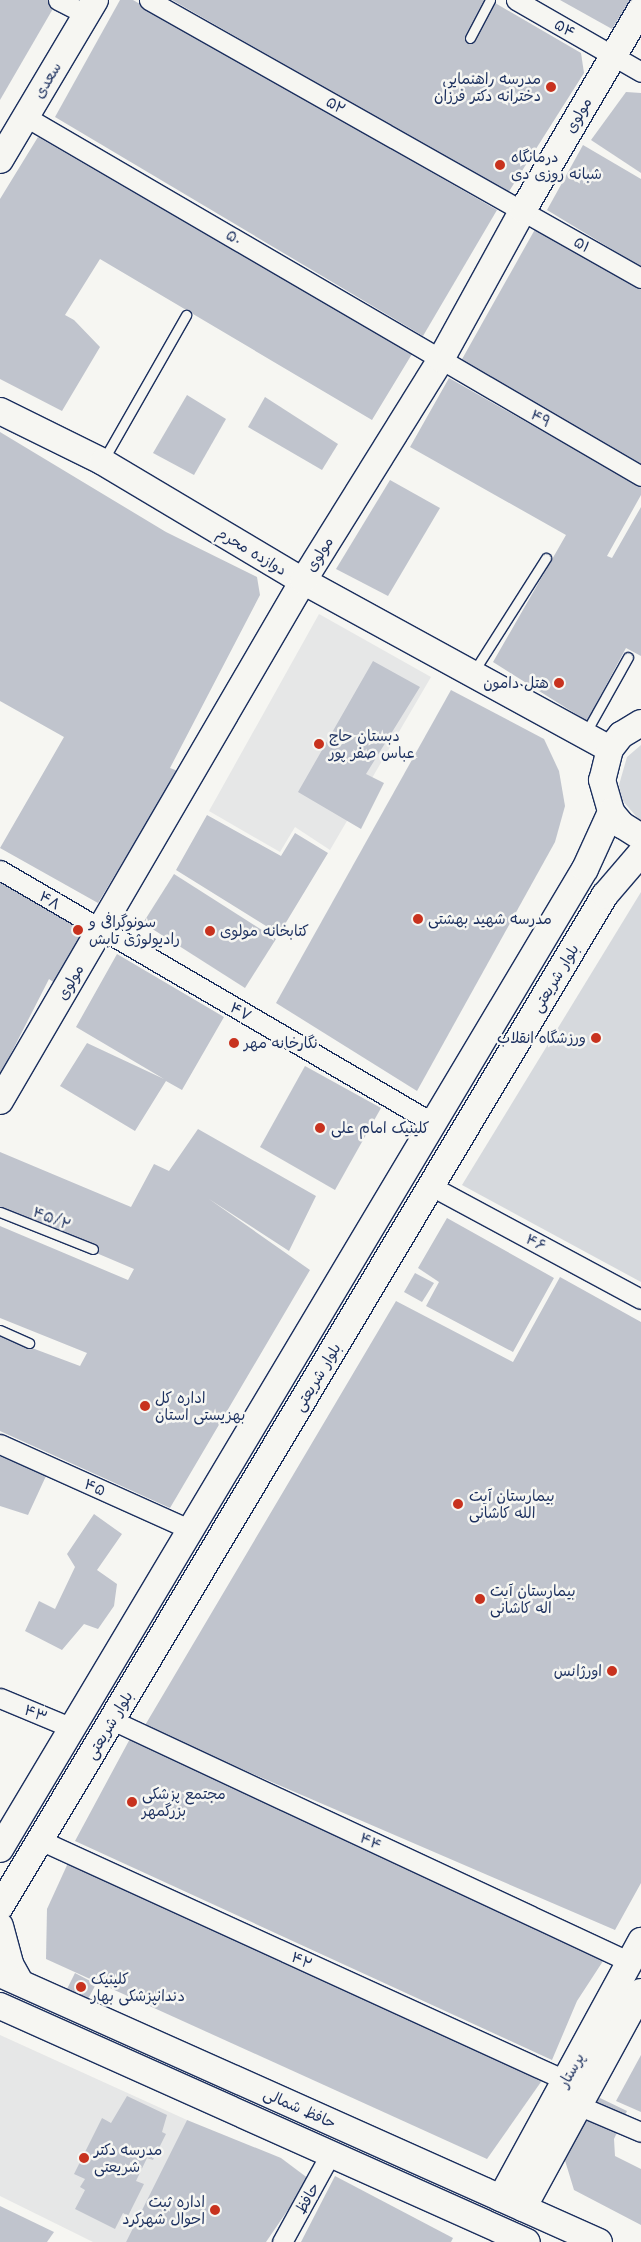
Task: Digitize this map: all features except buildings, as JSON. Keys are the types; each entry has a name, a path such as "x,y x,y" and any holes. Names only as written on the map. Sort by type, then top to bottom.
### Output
{"main road":[{"name":"سعدی","path":"0,160 91,8"},
{"name":"مولوی","path":"0,1101 303,581 441,359 523,210 641,9"},
{"name":"دوازده محرم","path":"0,411 103,462 303,581 472,676 585,734 610,749"},
{"path":"641,723 621,735 610,749 602,780 611,812 622,825 641,837"},
{"name":"بلوار شریعتی","path":"0,1849 585,869 611,812"},
{"name":"بلوار شریعتی","path":"0,1907 604,895 641,853"},
{"path":"0,1926 10,1964 10,1978"},
{"name":"پرستار","path":"512,2203 527,2175 565,2080 636,1952"},
{"name":"حافظ شمالی","path":"10,1978 599,2242"},
{"name":"پرستار","path":"527,2175 580,2106 641,1992"},
{"name":"حافظ شمالی","path":"0,2006 331,2153 501,2237"}],"street":[{"path":"58,0 91,8"},
{"name":"۵۲","path":"150,0 523,210"},
{"name":"۵۴","path":"516,0 641,72"},
{"name":"۵۰","path":"26,117 441,359"},
{"name":"۵۱","path":"523,210 641,278"},
{"name":"۴۹","path":"441,359 641,476"},
{"name":"۴۸","path":"0,870 100,929"},
{"name":"۴۷","path":"100,929 433,1123"},
{"name":"۴۶","path":"431,1186 641,1299"},
{"name":"۴۵","path":"0,1444 191,1530"},
{"name":"۴۳","path":"0,1698 72,1728"},
{"name":"۴۴","path":"112,1720 636,1952"},
{"name":"۴۲","path":"40,1840 565,2080"},
{"path":"580,2106 641,2132"},
{"name":"حافظ","path":"282,2242 331,2153"}],"lane":[{"path":"470,38 490,0"},
{"path":"103,462 186,315"},
{"path":"472,676 546,558"},
{"path":"585,734 628,657"},
{"name":"۴۵/۲","path":"0,1212 93,1249"},
{"path":"0,1330 29,1343"}],"shaded area":[{"name":"دبستان حاج عباس صفر پور","path":"319,614 431,677 330,850 295,827 280,852 209,811"},
{"path":"641,745 641,822 622,800 619,785 627,757"},
{"name":"ورزشگاه انقلاب","path":"641,892 641,1282 462,1185"},
{"name":"مدرسه دکتر شریعتی","path":"0,2035 187,2120 126,2242 93,2242 0,2196"}],"place":[{"name":"مدرسه راهنمایی دخترانه دکتر فرزان","path":"551,87"},
{"name":"درمانگاه شبانه روزی دی","path":"500,165"},
{"name":"هتل دامون","path":"559,683"},
{"name":"دبستان حاج عباس صفر پور","path":"319,744"},
{"name":"مدرسه شهید بهشتی","path":"418,919"},
{"name":"سونوگرافی و رادیولوژی تابش","path":"78,930"},
{"name":"کتابخانه مولوی","path":"210,931"},
{"name":"ورزشگاه انقلاب","path":"596,1038"},
{"name":"نگارخانه مهر","path":"234,1043"},
{"name":"کلینیک امام علی","path":"320,1128"},
{"name":"اداره کل بهزیستی استان","path":"145,1406"},
{"name":"بیمارستان آیت الله کاشانی","path":"458,1504"},
{"name":"بیمارستان آیت اله کاشانی","path":"480,1599"},
{"name":"اورژانس","path":"612,1671"},
{"name":"مجتمع پزشکی بزرگمهر","path":"132,1802"},
{"name":"کلینیک دندانپزشکی بهار","path":"81,1987"},
{"name":"مدرسه دکتر شریعتی","path":"84,2158"},
{"name":"اداره ثبت احوال شهرکرد","path":"215,2210"}]}
